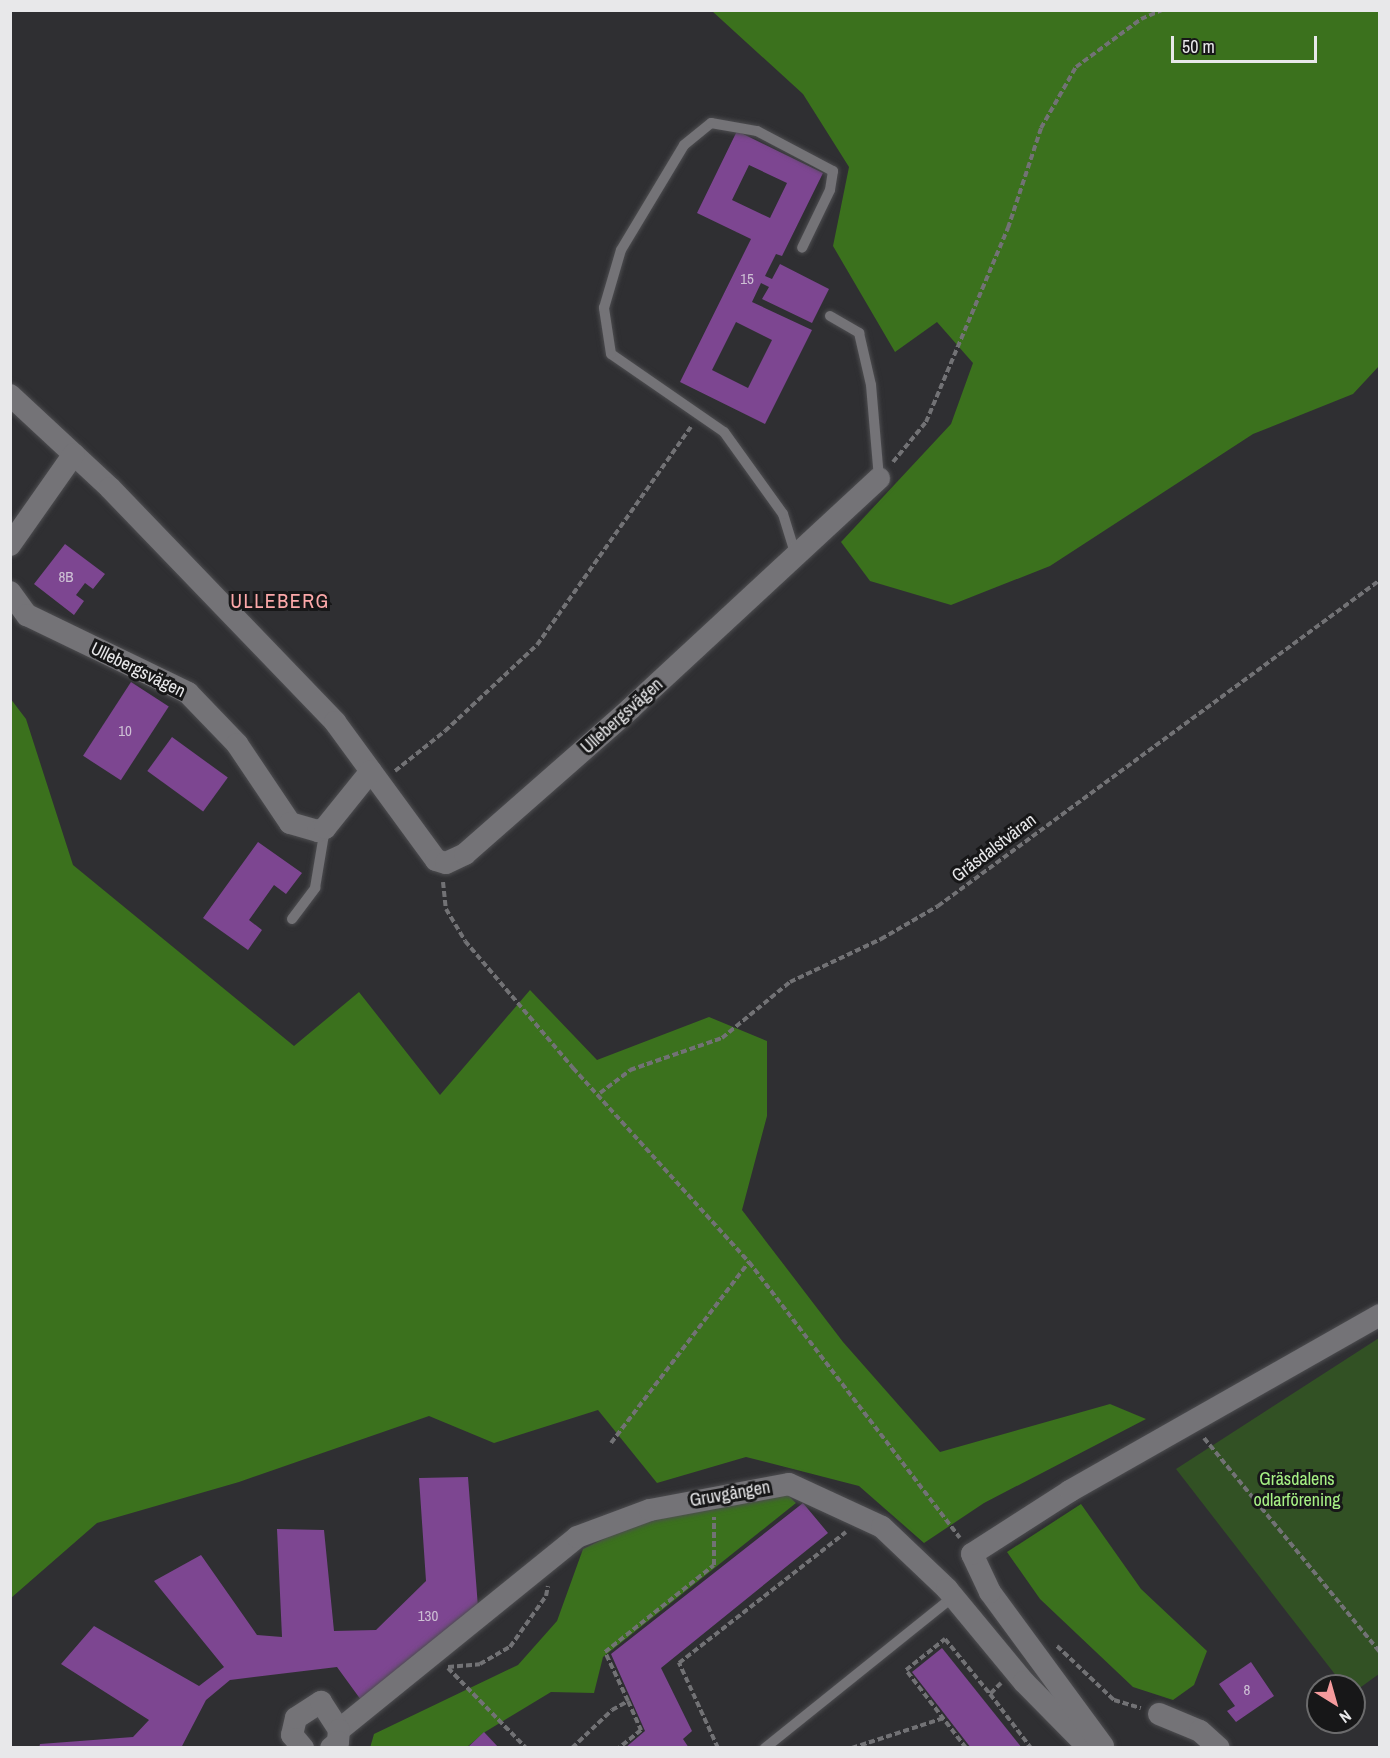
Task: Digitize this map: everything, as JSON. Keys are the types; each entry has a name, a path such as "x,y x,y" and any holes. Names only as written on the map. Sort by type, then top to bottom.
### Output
{"street":[{"path":"10,395 74,454 335,722 436,860 446,863"},
{"path":"10,545 74,454"},
{"name":"Ullebergsvägen","path":"446,863 465,854 796,556 879,478"},
{"name":"Ullebergsvägen","path":"10,592 27,615 188,693 237,744 290,823 318,831 325,828"},
{"path":"325,828 376,776"},
{"path":"1104,1748 990,1592 972,1554 1070,1491 1192,1424 1380,1315"},
{"name":"Gruvgången","path":"303,1748 292,1735 296,1718 321,1702 335,1739 577,1537 651,1510 714,1496 789,1484 882,1527 954,1597 1015,1671 1089,1748"},
{"path":"1159,1714 1200,1731 1219,1748"}],"lane":[{"path":"796,556 783,514 724,432 700,413 611,354 604,308 621,250 684,145 711,123 731,123 757,131 832,171 830,190 802,248"},
{"path":"830,316 859,333 871,385 879,478"},
{"path":"291,919 315,888 325,828"},
{"path":"765,1748 954,1597"}],"path":[{"path":"879,478 926,422 1008,228 1041,128 1076,67 1141,20 1162,10"},
{"path":"376,776 445,731 537,645 700,413"},
{"name":"Gräsdalstväran","path":"600,1093 630,1070 722,1038 790,982 881,939 938,906 1380,579"},
{"path":"446,863 442,893 453,924 551,1043 600,1093 749,1262 972,1554"},
{"path":"610,1443 749,1262"},
{"path":"1192,1424 1380,1652"},
{"path":"619,1748 641,1730 605,1652 714,1565 714,1496"},
{"path":"718,1748 679,1663 863,1519"},
{"path":"526,1748 447,1667 480,1664 510,1647 546,1596 550,1578 547,1560"},
{"path":"966,1748 906,1670 945,1639 1030,1748"},
{"path":"1053,1642 1114,1700 1159,1714"},
{"path":"990,1694 1015,1671"},
{"path":"572,1748 612,1710 628,1701"},
{"path":"852,1748 944,1718"}],"green space":[{"path":"712,11 1379,11 1379,366 1353,394 1253,434 1050,566 951,605 870,581 841,542 951,424 973,363 937,322 895,352 833,246 849,167 803,94"},
{"path":"10,698 26,719 73,865 294,1046 359,992 440,1095 530,990 597,1060 709,1017 767,1041 767,1116 742,1210 843,1342 940,1452 1110,1404 1146,1419 984,1503 924,1543 859,1486 746,1457 657,1483 598,1410 494,1443 429,1416 239,1482 97,1523 11,1598"},
{"name":"Gräsdalens odlarförening","path":"1379,1338 1379,1674 1366,1683 1366,1674 1335,1674 1176,1469"},
{"path":"784,1491 796,1503 603,1657 594,1693 551,1692 485,1732 467,1747 370,1748 374,1734 518,1665 557,1621 583,1549 645,1519"},
{"path":"1081,1504 1141,1589 1207,1651 1194,1685 1173,1700 1133,1687 1040,1599 1007,1552"}],"building":[{"path":"737,131 823,173 782,256 776,254 765,276 772,279 780,264 829,289 812,323 762,299 769,287 761,283 752,302 812,330 765,424 680,382 751,239 697,213","holes":["749,165 787,183 770,218 732,200","736,322 772,340 748,388 712,370"]},
{"path":"65,544 105,574 93,589 85,583 76,595 84,601 74,615 34,584"},
{"path":"131,682 169,707 121,780 83,756"},
{"path":"172,737 228,778 203,812 147,771"},
{"path":"258,842 302,873 286,894 274,885 249,920 262,930 248,950 203,918"},
{"path":"468,1477 478,1607 361,1700 337,1667 230,1680 206,1700 181,1748 39,1748 40,1744 133,1737 149,1720 61,1664 94,1626 199,1686 224,1667 154,1581 201,1555 257,1635 282,1637 277,1529 324,1530 334,1631 376,1630 426,1581 419,1478"},
{"path":"803,1503 828,1533 661,1668 692,1731 683,1739 689,1748 625,1748 645,1731 611,1654"},
{"path":"942,1648 1022,1748 971,1748 912,1672"},
{"path":"1251,1662 1274,1696 1236,1722 1227,1711 1235,1706 1219,1684"},
{"path":"484,1732 499,1748 467,1748"}],"district":[{"name":"ULLEBERG","path":"280,600"}]}
